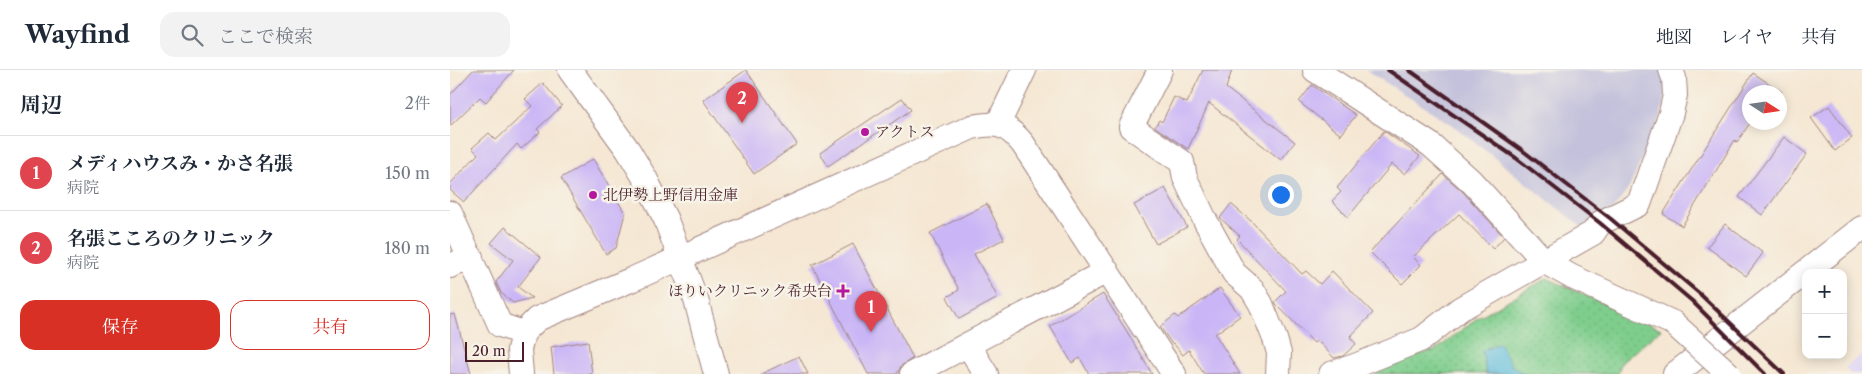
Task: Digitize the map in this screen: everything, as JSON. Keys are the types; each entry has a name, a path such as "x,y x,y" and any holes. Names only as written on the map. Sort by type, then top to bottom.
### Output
{"street":[{"path":"570,70 623,144 646,180 666,220 696,300 716,374"},
{"path":"998,124 1024,70"},
{"path":"1160,70 1131,127 1182,162 1185,178 1234,273 1252,288 1261,304 1279,353 1278,374"},
{"path":"1315,70 1431,145 1471,182 1545,262 1572,277 1673,324 1729,374"},
{"path":"1331,374 1422,339 1460,309 1593,233 1600,223 1639,204 1671,113 1675,95 1674,78 1671,70"},
{"path":"521,374 519,350 523,333 537,319 972,127 998,124 1013,132 1023,144 1174,374"},
{"path":"450,213 460,261 500,325 523,333"},
{"path":"1675,374 1862,228"},
{"path":"912,374 1107,271"},
{"path":"968,346 986,374"}],"shaded area":[{"path":"1366,70 1665,70 1668,77 1661,116 1629,188 1614,208 1584,229 1453,125"},
{"path":"1862,354 1862,374 1851,374 1845,368"}],"green space":[{"path":"1547,278 1661,329 1621,363 1618,374 1375,374 1377,366 1436,350 1477,318"}],"water":[{"path":"1499,343 1512,366 1524,374 1486,374 1482,351"}],"building":[{"path":"473,70 514,70 486,102 480,97 450,126 450,95"},
{"path":"746,70 797,144 754,174 703,100"},
{"path":"1203,70 1232,70 1226,88 1295,142 1281,160 1209,103 1188,149 1155,127 1159,120 1162,122 1174,97 1187,103"},
{"path":"1753,73 1771,85 1745,85"},
{"path":"543,83 562,106 537,129 540,132 521,149 517,144 464,202 450,190 450,184 478,154 472,148 489,133 496,140 532,106 525,99"},
{"path":"1312,85 1356,115 1341,135 1299,102"},
{"path":"1742,90 1742,130 1745,130 1737,142 1735,140 1682,226 1663,214"},
{"name":"アクトス","path":"902,98 911,110 828,166 820,153"},
{"path":"1829,106 1852,138 1835,151 1811,118"},
{"path":"1384,131 1420,156 1405,174 1392,164 1348,217 1332,201 1341,192 1337,188"},
{"path":"1784,137 1807,154 1762,215 1739,197"},
{"name":"北伊勢上野信用金庫","path":"593,159 625,213 616,248 606,254 561,178"},
{"path":"1443,174 1462,191 1504,237 1493,249 1459,214 1413,257 1421,265 1402,284 1370,252"},
{"path":"1165,188 1187,227 1156,244 1134,205"},
{"path":"987,204 1004,239 974,254 998,298 959,319 947,297 959,290 930,233"},
{"path":"1231,204 1251,221 1302,274 1306,271 1320,284 1332,271 1373,313 1350,337 1356,344 1343,356 1334,358 1317,340 1314,343 1276,304 1275,302 1286,291 1237,239 1240,236 1220,218"},
{"path":"1725,224 1763,253 1746,276 1707,247"},
{"path":"505,227 541,257 518,287 532,298 513,303 501,293 496,282 513,260 491,243"},
{"path":"853,244 913,358 901,366 897,374 868,374 812,265"},
{"path":"1220,288 1240,316 1215,334 1240,374 1204,374 1189,350 1183,355 1172,344 1160,327 1175,315 1178,318"},
{"path":"1103,294 1152,374 1089,374 1080,358 1072,363 1050,326"},
{"path":"455,314 471,374 450,374 450,315"},
{"path":"588,341 592,374 554,374 551,347"},
{"path":"799,356 808,374 761,374"}],"railway":[{"path":"1388,70 1516,158 1600,223 1692,301 1765,374"},
{"path":"1409,70 1522,150 1611,219 1700,294 1784,374"}],"place":[{"name":"名張こころのクリニック","path":"742,123"},
{"name":"アクトス","path":"865,132"},
{"name":"北伊勢上野信用金庫","path":"593,195"},
{"name":"ほりいクリニック希央台","path":"843,291"},
{"name":"メディハウスみ・かさ名張","path":"871,332"}]}
